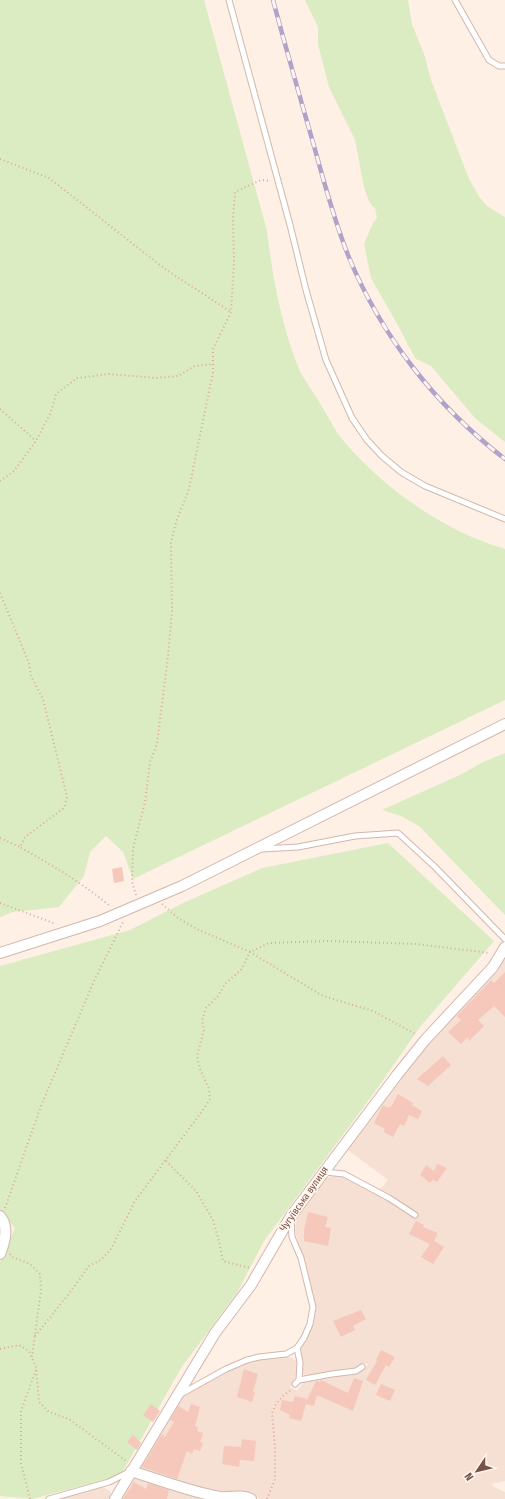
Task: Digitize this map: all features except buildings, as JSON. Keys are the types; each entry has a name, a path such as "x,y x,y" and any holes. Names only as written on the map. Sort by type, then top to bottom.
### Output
{"street":[{"path":"0,953 100,921 182,886 505,724"},
{"name":"Чугуївська вулиця","path":"115,1499 215,1333 251,1285 291,1216 323,1171 425,1040 493,967 505,947"},
{"path":"1,1216 5,1224 2,1250"},
{"path":"133,1469 183,1487 221,1497 245,1496 250,1499"}],"lane":[{"path":"229,0 326,360 352,418 366,440 401,472 419,482 505,519"},
{"path":"455,0 489,60 499,66 505,66"},
{"path":"257,849 298,847 355,836 398,833 435,867 505,939"},
{"path":"323,1171 344,1174 389,1198 415,1215"},
{"path":"175,1398 226,1369 259,1357 286,1354 297,1348 304,1338 310,1324 313,1307 301,1258 292,1237 291,1216"},
{"path":"297,1348 300,1362 297,1382 332,1374 356,1371 362,1367"},
{"path":"49,1499 109,1482 133,1469"}],"path":[{"path":"0,159 49,178 165,269 231,312"},
{"path":"1,1216 41,1106 94,981 134,906 132,882 133,849 144,802 150,762 156,744 168,656 172,611 171,543 176,522 188,489 213,372 213,349 231,312 234,263 233,218 235,192 261,180 278,181"},
{"path":"0,481 14,471 36,441 51,412 56,394 78,378 109,374 156,378 178,376 195,366 213,364"},
{"path":"0,409 36,441"},
{"path":"0,593 29,663 31,676 43,699 67,797 64,808 25,837 20,846"},
{"path":"0,838 20,846 53,865 87,888 119,913"},
{"path":"154,897 178,918 199,930 250,952 323,996 373,1011 425,1040"},
{"path":"0,903 72,930"},
{"path":"35,1336 89,1266 102,1260 111,1249 135,1201 166,1161 210,1099 209,1089 200,1069 197,1056 204,1030 202,1021 206,1008 218,996 225,984 241,970 250,952 269,943 328,941 416,944 490,953 493,951"},
{"path":"166,1161 196,1190 212,1220 219,1241 223,1261 259,1270"},
{"path":"2,1250 12,1257 30,1264 40,1274 41,1290 32,1358"},
{"path":"0,1349 19,1345 29,1351 36,1367 39,1402 49,1412 69,1419 133,1469"},
{"path":"30,1499 21,1463 21,1411 36,1367"},
{"path":"267,1499 275,1479 275,1435 272,1413 280,1399 297,1382"}],"shaded area":[{"path":"505,959 505,1481 492,1484 494,1487 505,1492 505,1499 260,1499 244,1491 221,1495 149,1473 137,1467 177,1398 226,1371 246,1362 286,1355 296,1361 297,1373 290,1387 297,1391 305,1380 356,1373 368,1365 366,1363 355,1370 306,1376 301,1372 301,1346 313,1325 315,1306 296,1235 295,1215 317,1183 331,1176 344,1177 386,1199 417,1218 417,1215 380,1190 388,1180 344,1147 399,1077"},
{"path":"133,1473 246,1499 115,1499"},
{"path":"101,1486 110,1491 111,1499 54,1499"}],"green space":[{"path":"0,0 204,0 267,231 275,283 283,319 293,353 301,373 338,434 372,471 413,504 435,518 458,531 505,549 505,700 133,879 123,852 106,836 90,852 84,876 59,907 13,912 0,917"},
{"path":"305,0 408,0 412,24 425,57 431,80 469,179 480,198 487,206 505,217 505,442 475,418 431,366 416,359 371,278 364,244 373,223 377,218 375,208 368,199 364,187 355,140 329,87 318,44 318,27"},
{"path":"505,753 505,915 419,826 401,816 382,810"},
{"path":"388,843 494,941 420,1027 374,1093 264,1241 237,1293 181,1368 122,1473 108,1479 32,1499 0,1496 0,1262 15,1228 0,1210 0,966 130,930 183,903 262,868"}],"railway":[{"path":"273,0 325,187 343,242 361,285 377,314 413,368 456,416 505,459"}]}
